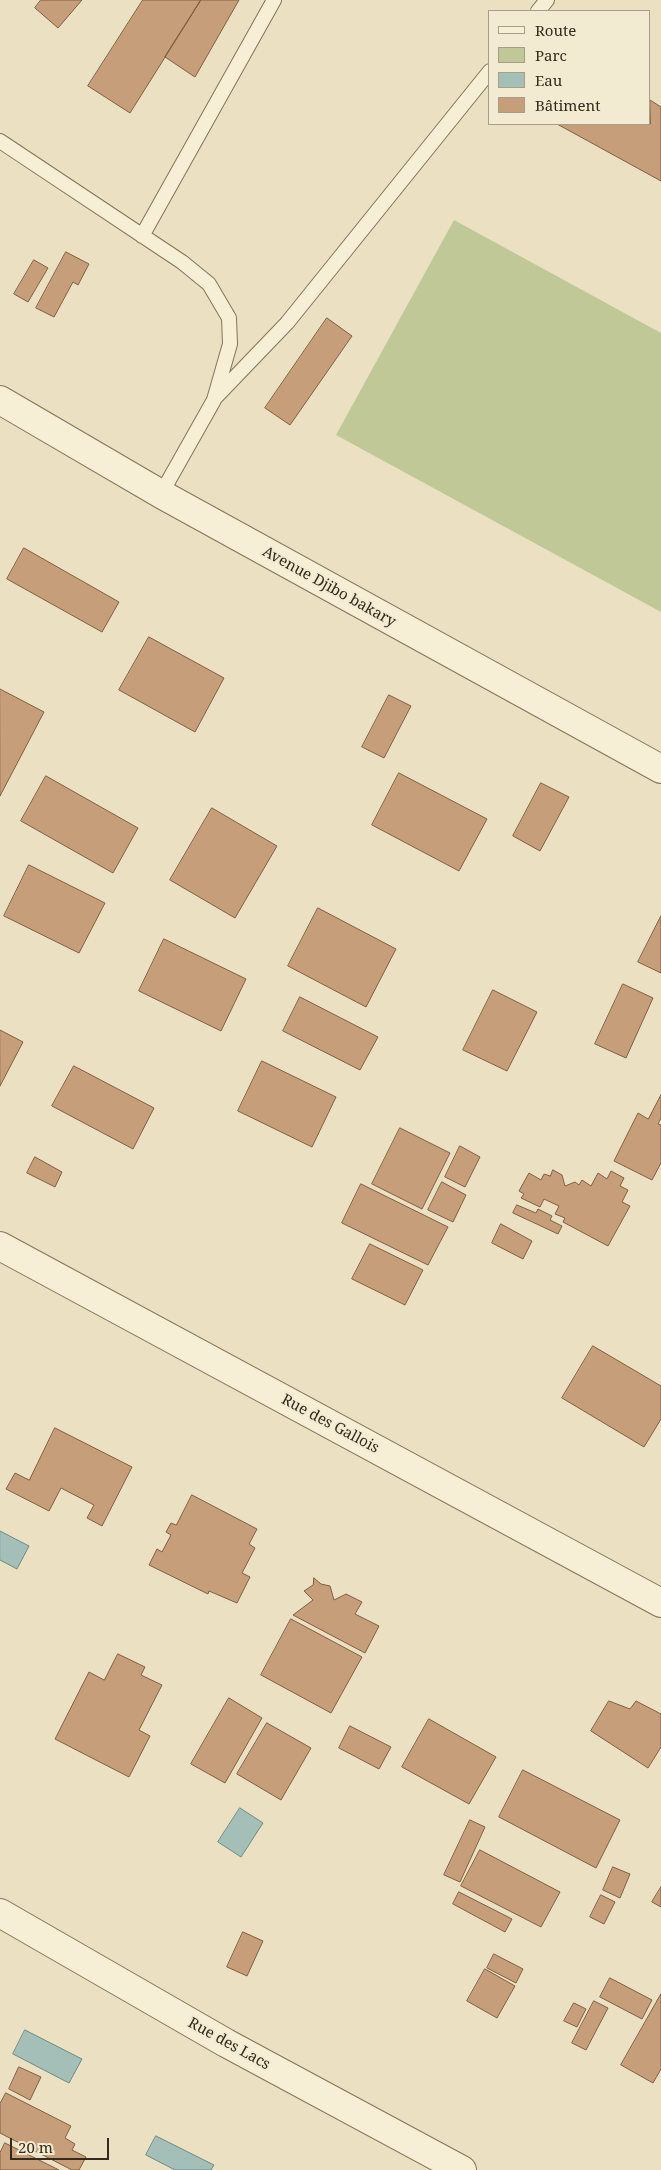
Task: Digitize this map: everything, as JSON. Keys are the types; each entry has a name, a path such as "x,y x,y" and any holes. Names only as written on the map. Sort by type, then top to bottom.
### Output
{"street":[{"name":"Avenue Djibo bakary","path":"0,400 161,494 661,770"},
{"name":"Rue des Gallois","path":"0,1246 661,1603"},
{"name":"Rue des Lacs","path":"0,1913 226,2043 462,2170"}],"lane":[{"path":"142,236 274,0"},
{"path":"539,10 547,0"},
{"path":"214,400 287,323 488,73"},
{"path":"0,141 182,262 209,284 229,318 230,344 214,400 161,494"}],"green space":[{"path":"454,220 661,333 661,612 336,435"}],"water":[{"path":"0,1531 29,1546 17,1569 0,1560"},
{"path":"240,1808 263,1823 241,1857 218,1842"},
{"path":"25,2030 82,2059 69,2083 13,2054"},
{"path":"156,2136 214,2165 211,2170 175,2170 146,2155"}],"building":[{"path":"41,0 82,0 58,28 35,8"},
{"path":"143,0 201,0 130,113 88,86"},
{"path":"201,0 239,0 195,77 165,57"},
{"path":"651,101 661,107 661,181 559,125 651,125"},
{"path":"66,252 89,264 78,285 73,282 54,317 36,308"},
{"path":"34,260 48,268 28,302 14,294"},
{"path":"327,318 352,336 290,425 265,408"},
{"path":"24,548 119,602 102,632 7,579"},
{"path":"149,637 224,678 195,732 119,690"},
{"path":"0,689 44,712 0,796"},
{"path":"389,695 411,706 384,758 362,747"},
{"path":"399,773 487,819 459,871 372,825"},
{"path":"46,776 138,828 113,873 21,821"},
{"path":"541,783 569,797 540,851 513,836"},
{"path":"212,808 277,846 235,918 170,880"},
{"path":"29,865 105,903 79,953 4,916"},
{"path":"318,908 396,949 366,1007 288,966"},
{"path":"661,916 661,973 638,962"},
{"path":"164,939 246,979 221,1031 139,991"},
{"path":"623,984 653,998 626,1058 595,1044"},
{"path":"493,990 537,1012 507,1071 463,1050"},
{"path":"300,997 378,1037 360,1070 283,1031"},
{"path":"0,1030 23,1042 0,1086"},
{"path":"262,1061 336,1097 312,1147 238,1111"},
{"path":"74,1066 154,1108 133,1149 52,1106"},
{"path":"661,1095 661,1118 658,1124 661,1125 661,1163 652,1180 614,1161 638,1113 648,1119"},
{"path":"400,1128 450,1153 422,1209 372,1184"},
{"path":"460,1146 480,1157 465,1187 445,1177"},
{"path":"35,1157 62,1172 55,1187 27,1173"},
{"path":"553,1170 562,1175 565,1186 575,1182 579,1185 582,1180 591,1186 598,1173 607,1179 611,1171 624,1178 620,1186 628,1190 622,1202 630,1206 608,1246 563,1222 565,1218 555,1214 559,1206 544,1199 540,1207 521,1198 524,1194 519,1191 529,1173 541,1180 544,1174 550,1176"},
{"path":"442,1182 466,1195 453,1222 428,1210"},
{"path":"361,1184 448,1227 428,1265 342,1223"},
{"path":"517,1205 536,1213 538,1209 552,1216 550,1220 562,1226 558,1234 513,1213"},
{"path":"501,1224 532,1241 523,1259 492,1243"},
{"path":"370,1244 423,1270 405,1305 352,1279"},
{"path":"593,1346 661,1386 661,1419 644,1447 562,1398"},
{"path":"55,1428 132,1467 102,1526 87,1518 94,1505 61,1488 49,1511 6,1489 15,1473 29,1480"},
{"path":"192,1495 257,1529 249,1544 255,1548 242,1573 250,1577 237,1603 209,1591 208,1594 149,1565 157,1549 162,1552 171,1535 166,1532 171,1523 176,1525"},
{"path":"314,1578 321,1584 330,1586 334,1600 346,1594 362,1602 355,1614 379,1626 365,1653 293,1615 313,1600 304,1591 313,1585"},
{"path":"291,1619 362,1657 331,1713 261,1675"},
{"path":"118,1654 145,1667 141,1675 162,1685 139,1730 150,1736 129,1777 55,1739 89,1672 104,1680"},
{"path":"229,1698 262,1718 225,1783 191,1764"},
{"path":"609,1701 630,1709 636,1701 661,1714 661,1747 648,1768 591,1731"},
{"path":"429,1719 496,1757 469,1804 402,1767"},
{"path":"267,1723 311,1748 281,1800 237,1774"},
{"path":"350,1726 391,1747 379,1769 339,1748"},
{"path":"523,1770 620,1820 596,1868 499,1817"},
{"path":"470,1820 485,1827 460,1882 444,1875"},
{"path":"480,1850 560,1892 541,1927 461,1886"},
{"path":"613,1867 630,1874 620,1898 603,1890"},
{"path":"661,1887 661,1907 652,1902"},
{"path":"459,1892 512,1919 505,1932 453,1904"},
{"path":"601,1895 615,1902 604,1924 590,1917"},
{"path":"243,1932 263,1941 247,1976 227,1967"},
{"path":"494,1954 523,1969 516,1983 487,1968"},
{"path":"485,1969 515,1986 497,2018 467,2001"},
{"path":"610,1978 652,2000 642,2019 600,1997"},
{"path":"661,1994 661,2069 653,2083 621,2065"},
{"path":"594,2001 608,2008 586,2050 572,2043"},
{"path":"574,2003 586,2009 577,2027 564,2021"},
{"path":"19,2067 41,2077 30,2100 9,2089"},
{"path":"6,2093 71,2126 65,2138 75,2144 72,2150 86,2157 79,2170 72,2170 0,2133 0,2104"},
{"path":"5,2143 59,2170 0,2170 0,2153"}]}
